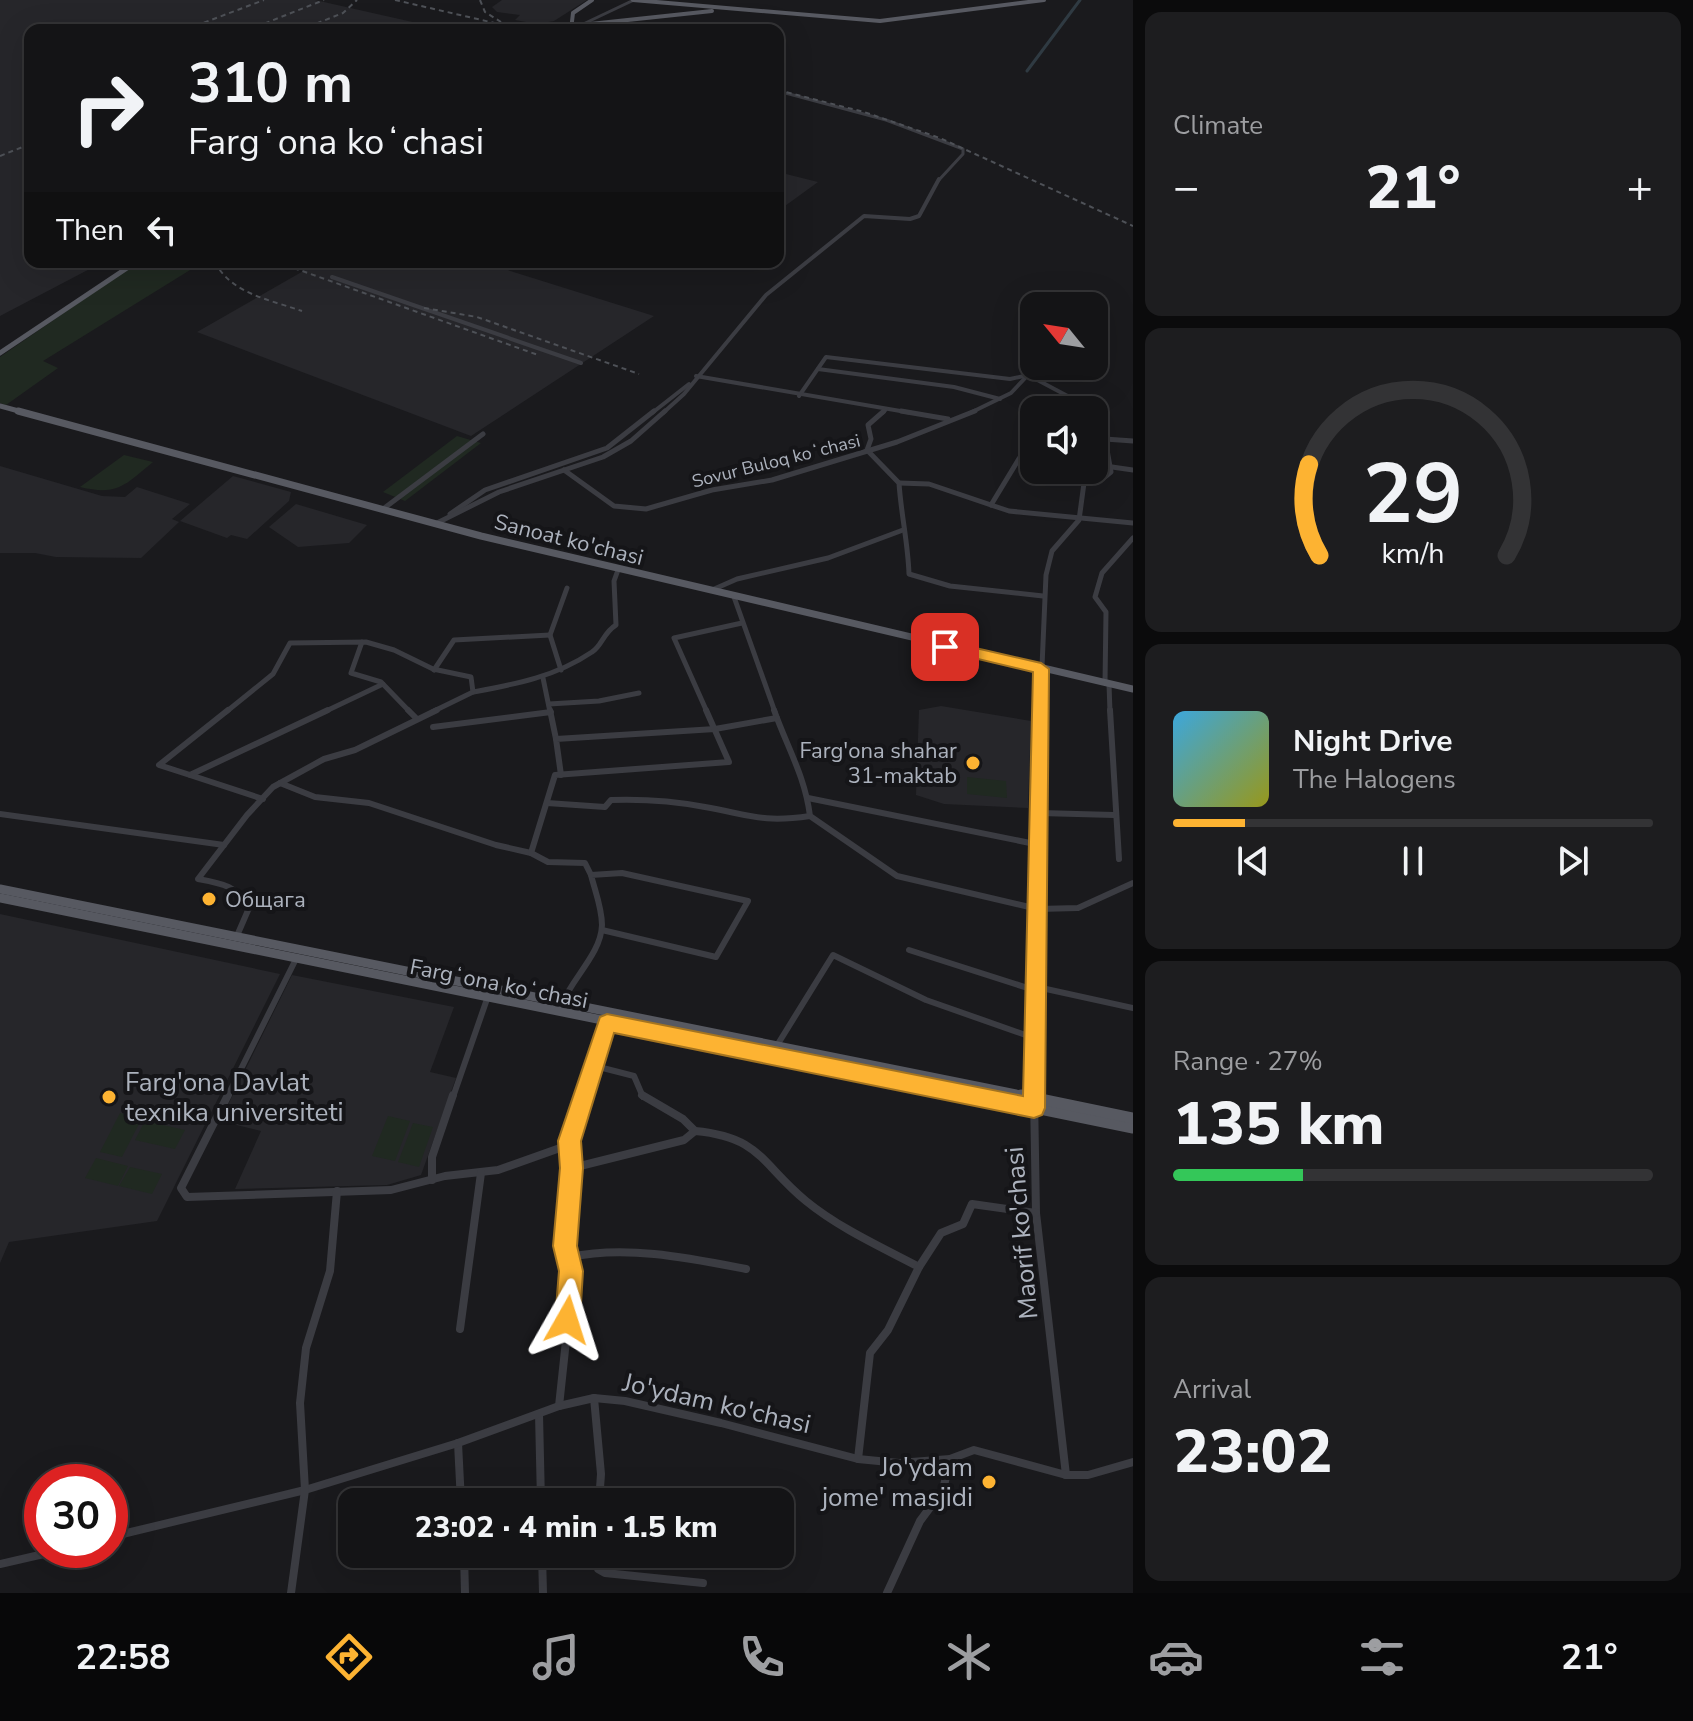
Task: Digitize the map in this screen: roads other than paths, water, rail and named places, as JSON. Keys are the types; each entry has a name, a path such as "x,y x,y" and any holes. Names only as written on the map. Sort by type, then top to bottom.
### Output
{"main road":[{"path":"572,24 576,9 592,0"},
{"path":"634,0 880,21 1044,0"},
{"path":"643,18 676,10 676,6 670,3"},
{"path":"576,9 582,17 593,19"},
{"path":"594,24 731,9"},
{"path":"600,16 617,21"},
{"path":"0,353 127,268"},
{"name":"Sanoat ko'chasi","path":"0,406 435,524 618,570 1133,689"},
{"name":"Fargʻona koʻchasi","path":"0,889 236,938 487,999 560,1009 607,1023 1034,1103 1133,1118"},
{"name":"Fargʻona koʻchasi","path":"0,898 296,959 335,963 560,1009 776,1047 1034,1103 1133,1128"}],"street":[{"path":"583,24 634,0"},
{"path":"435,524 516,485 564,470 631,441 689,384 766,295 864,216 910,219 919,216 941,175 963,154 963,149 886,120 784,93"},
{"path":"332,277 581,363"},
{"path":"799,396 826,357 1010,379 1020,377"},
{"path":"818,369 954,387 1000,399"},
{"path":"696,376 948,419"},
{"path":"867,450 938,427 948,419 1011,393 1023,380"},
{"path":"1037,380 1068,396"},
{"path":"867,450 871,439 868,425 886,409"},
{"path":"383,509 483,434"},
{"path":"1108,439 1133,441"},
{"name":"Sovur Buloq koʻchasi","path":"564,470 614,506 646,509 712,490 772,480 867,450 899,483"},
{"path":"1079,518 1084,483 1109,475 1112,467 1108,451"},
{"path":"991,505 1020,457"},
{"path":"447,517 493,487 582,462"},
{"path":"1112,467 1133,470"},
{"path":"1043,596 950,586 909,574 908,539 903,530 899,483 929,484 1009,511 1133,523"},
{"name":"Maorif ko'chasi","path":"1066,1475 1036,1213 1034,1103 1043,596 1052,551 1079,518"},
{"path":"709,592 737,579 828,558 903,530"},
{"path":"1119,859 1107,683 1106,612 1095,597 1102,573 1133,538"},
{"path":"236,938 249,908 245,897 237,888 198,879 263,799 280,783 324,759 355,750 473,692 543,678 596,650 604,633 616,625 614,581 618,570"},
{"path":"561,670 550,635 567,588"},
{"path":"734,597 777,718 797,760 810,816"},
{"path":"531,853 555,775 729,762 674,638 742,623"},
{"path":"434,670 454,640 550,635"},
{"path":"362,642 351,673 383,684 417,719"},
{"path":"263,799 159,765 273,674 290,643 362,642 394,650 434,670 471,677 473,692"},
{"path":"543,678 561,775"},
{"path":"190,775 383,684"},
{"path":"549,704 599,701 639,693"},
{"path":"433,727 551,712"},
{"path":"556,739 715,729 777,718"},
{"path":"280,783 315,797 369,803 496,845 531,853 548,862 585,863 591,875 602,930 591,957 571,984 560,1009"},
{"path":"808,798 1040,845"},
{"path":"547,803 605,807 611,800 638,799 705,807 758,820 778,821 810,816 897,876 1038,909 1078,908 1133,883"},
{"path":"1040,813 1114,815"},
{"path":"0,814 224,845"},
{"path":"591,875 622,873 748,901 716,957 602,930"},
{"path":"909,950 1037,989 1133,1008"},
{"path":"776,1047 833,955 926,1000 1037,1039"},
{"path":"296,959 181,1188 187,1197 391,1190 481,1173 560,1148 570,1141"},
{"path":"432,1180 432,1157 487,999"},
{"path":"559,1406 571,1294 570,1257 565,1246 572,1168 570,1141 607,1023"},
{"path":"595,1066 634,1076 643,1098 683,1119 695,1131 717,1133 746,1142 807,1202 857,1234 919,1267"},
{"path":"572,1168 684,1140 695,1131"},
{"path":"460,1329 481,1173"},
{"path":"291,1593 305,1490 300,1403 306,1348 330,1271 337,1191"},
{"path":"858,1459 870,1353 888,1330 919,1267 941,1233 963,1224 972,1204 1036,1213"},
{"path":"570,1257 584,1252 627,1254 746,1269"},
{"path":"594,1398 594,1432 604,1473 601,1488"},
{"name":"Jo'ydam ko'chasi","path":"128,1533 305,1490 458,1443 559,1406 594,1398 625,1401 721,1423 858,1459 899,1463 950,1459 974,1450 1066,1475 1099,1473 1133,1462"},
{"path":"539,1414 541,1488"},
{"path":"458,1443 460,1488"},
{"path":"887,1593 920,1521 943,1490 950,1459"},
{"path":"0,1564 24,1558"},
{"path":"464,1568 465,1593"},
{"path":"542,1568 543,1593"},
{"path":"598,1568 605,1573 703,1583"}],"waterway":[{"path":"1027,71 1080,0"}],"railway":[{"path":"200,24 264,0"},
{"path":"263,24 324,0"},
{"path":"315,24 343,13 357,0"},
{"path":"395,0 499,24"},
{"path":"480,0 485,12 501,22"},
{"path":"784,92 864,112 940,138 1133,226"},
{"path":"0,156 24,146"},
{"path":"219,268 241,289 302,311"},
{"path":"294,268 538,355"},
{"path":"424,308 477,317 639,374"}],"place":[{"name":"Farg'ona shahar 31-maktab","path":"973,763"},
{"name":"Общага","path":"209,899"},
{"name":"Farg'ona Davlat texnika universiteti","path":"109,1097"},
{"name":"Jo'ydam jome' masjidi","path":"989,1482"}]}
